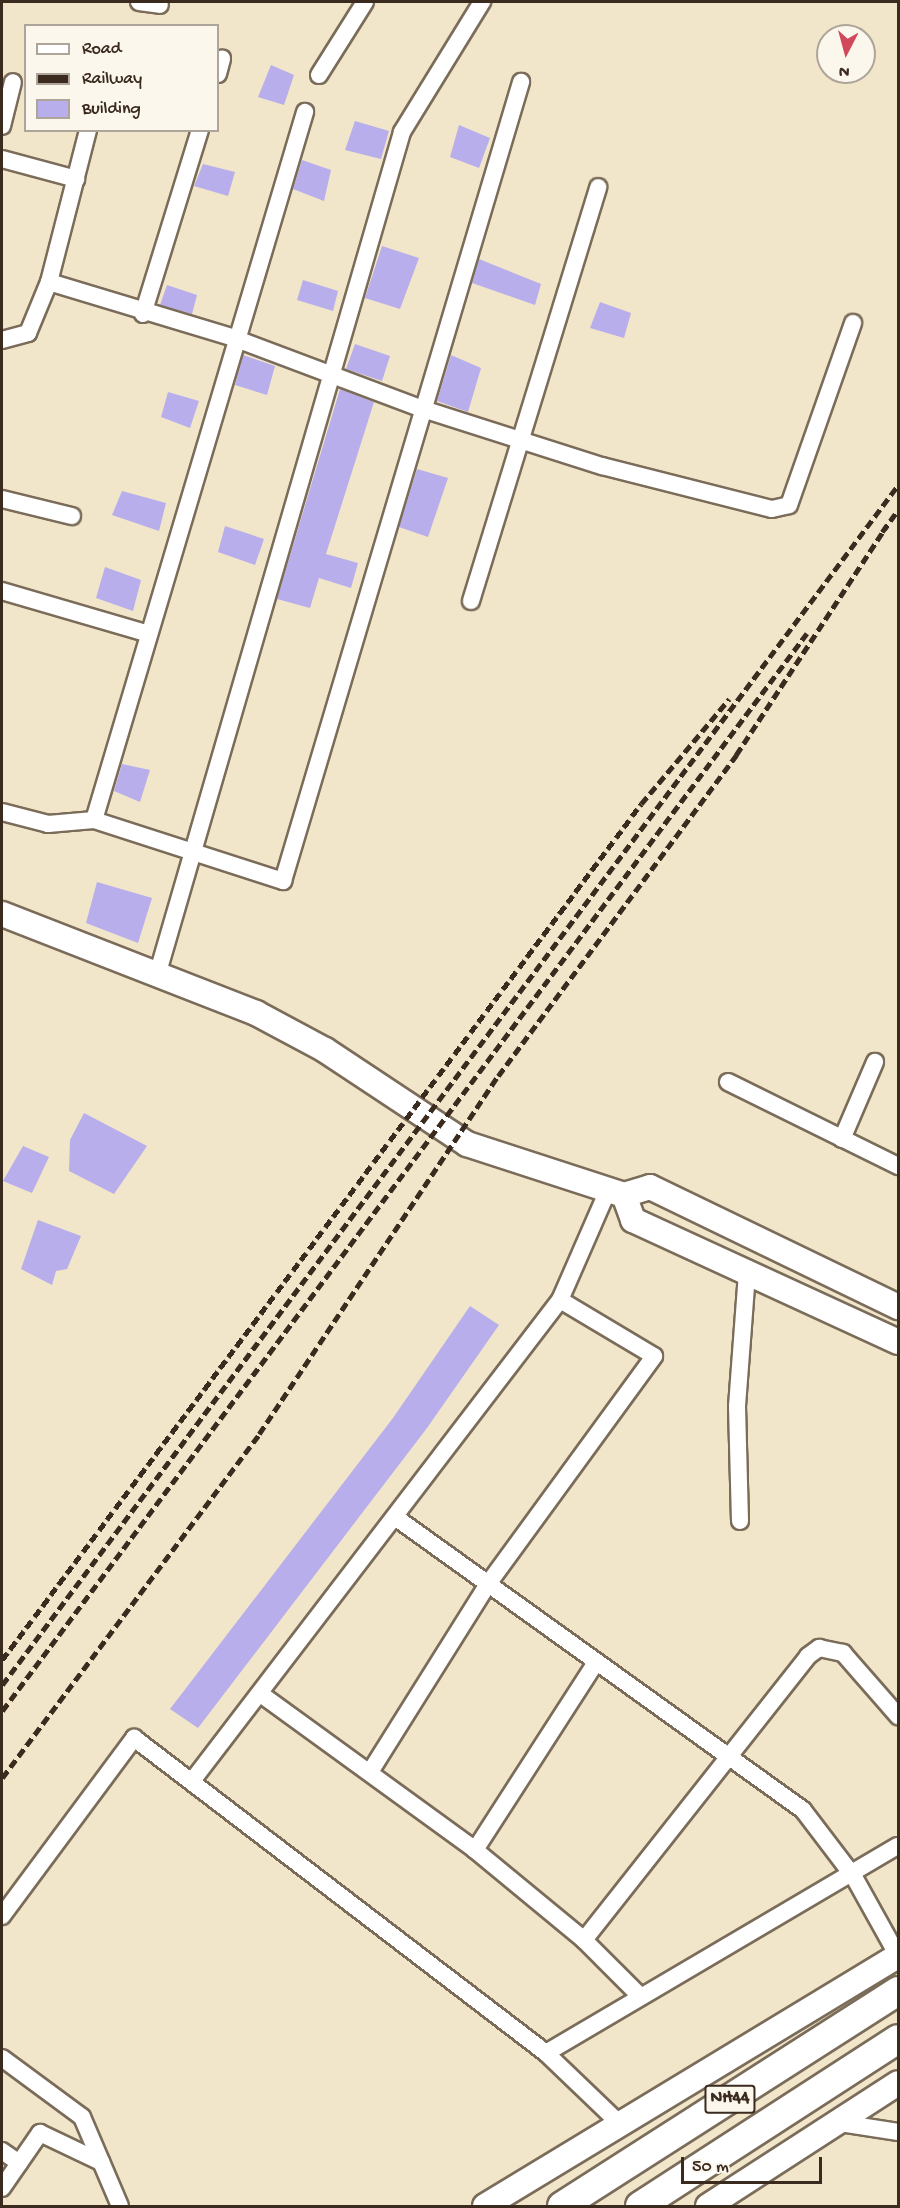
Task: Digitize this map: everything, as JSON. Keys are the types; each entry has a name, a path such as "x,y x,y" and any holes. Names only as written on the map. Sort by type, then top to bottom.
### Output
{"highway":[{"name":"NH44","path":"562,2206 898,1991"},
{"name":"NH44","path":"640,2206 898,2039"}],"main road":[{"path":"2,915 158,972 325,1050 467,1144 617,1192 650,1187 898,1307"},
{"path":"617,1192 633,1220 898,1342"},
{"path":"485,2206 618,2122 898,1956"},
{"path":"708,2206 840,2123 898,2083"}],"street":[{"path":"139,2 160,5"},
{"path":"319,75 365,2"},
{"path":"158,972 402,132 482,2"},
{"path":"2,126 13,82"},
{"path":"2,812 48,824 93,820 283,881 521,82"},
{"path":"93,820 234,338 305,112"},
{"path":"2,340 28,333 49,282 88,132"},
{"path":"143,314 199,132"},
{"path":"2,159 76,179"},
{"path":"471,601 598,187"},
{"path":"49,282 143,314 234,338 423,409 520,437 602,466 783,510 789,505 853,323"},
{"path":"2,499 72,516"},
{"path":"2,591 149,634"},
{"path":"842,1140 875,1062"},
{"path":"728,1082 898,1166"},
{"path":"192,1781 262,1695 560,1300 617,1192"},
{"path":"740,1521 737,1406 747,1272"},
{"path":"370,1772 488,1584 654,1356 560,1300"},
{"path":"395,1517 596,1662 728,1753 803,1810 854,1876 898,1956"},
{"path":"584,1940 728,1753 819,1648 843,1653 898,1716"},
{"path":"475,1850 596,1662"},
{"path":"262,1695 475,1850 584,1940 640,1996"},
{"path":"2,1916 134,1738 546,2053 618,2122"},
{"path":"546,2053 640,1996 854,1876 898,1846"},
{"path":"2,2058 82,2117 120,2206"},
{"path":"840,2123 898,2132"},
{"path":"2,2188 40,2133 101,2162"},
{"path":"2,2151 19,2163"}],"building":[{"path":"271,65 294,75 284,105 258,97"},
{"path":"355,121 389,131 381,159 345,150"},
{"path":"459,125 490,138 479,168 450,157"},
{"path":"302,160 331,170 324,201 293,189"},
{"path":"203,164 235,172 228,196 194,186"},
{"path":"382,246 419,258 400,309 365,298"},
{"path":"479,259 541,284 535,305 472,283"},
{"path":"303,280 338,291 333,311 297,300"},
{"path":"167,285 197,295 192,314 160,305"},
{"path":"600,302 631,313 624,338 590,328"},
{"path":"355,344 390,356 382,381 346,369"},
{"path":"243,355 275,366 267,395 235,385"},
{"path":"451,355 481,368 468,412 437,401"},
{"path":"340,389 374,402 326,554 358,563 351,588 319,578 310,608 277,599"},
{"path":"168,392 199,401 190,428 161,417"},
{"path":"417,469 448,478 428,537 399,527"},
{"path":"122,491 166,503 159,531 112,515"},
{"path":"225,526 264,539 255,565 218,552"},
{"path":"105,567 141,580 133,611 96,598"},
{"path":"122,764 150,770 140,802 114,791"},
{"path":"97,882 152,898 138,943 86,923"},
{"path":"84,1113 147,1146 114,1194 69,1171 70,1140"},
{"path":"23,1146 49,1157 32,1193 3,1181"},
{"path":"38,1220 81,1236 67,1269 56,1271 52,1285 21,1269"},
{"path":"470,1306 499,1325 427,1428 198,1728 170,1709 393,1418"}],"railway":[{"path":"2,1685 898,485"},
{"path":"882,532 898,510"},
{"path":"2,1778 259,1434 498,1076 736,755 887,525"},
{"path":"2,1711 807,633"},
{"path":"2,1660 641,804 729,699"}]}
